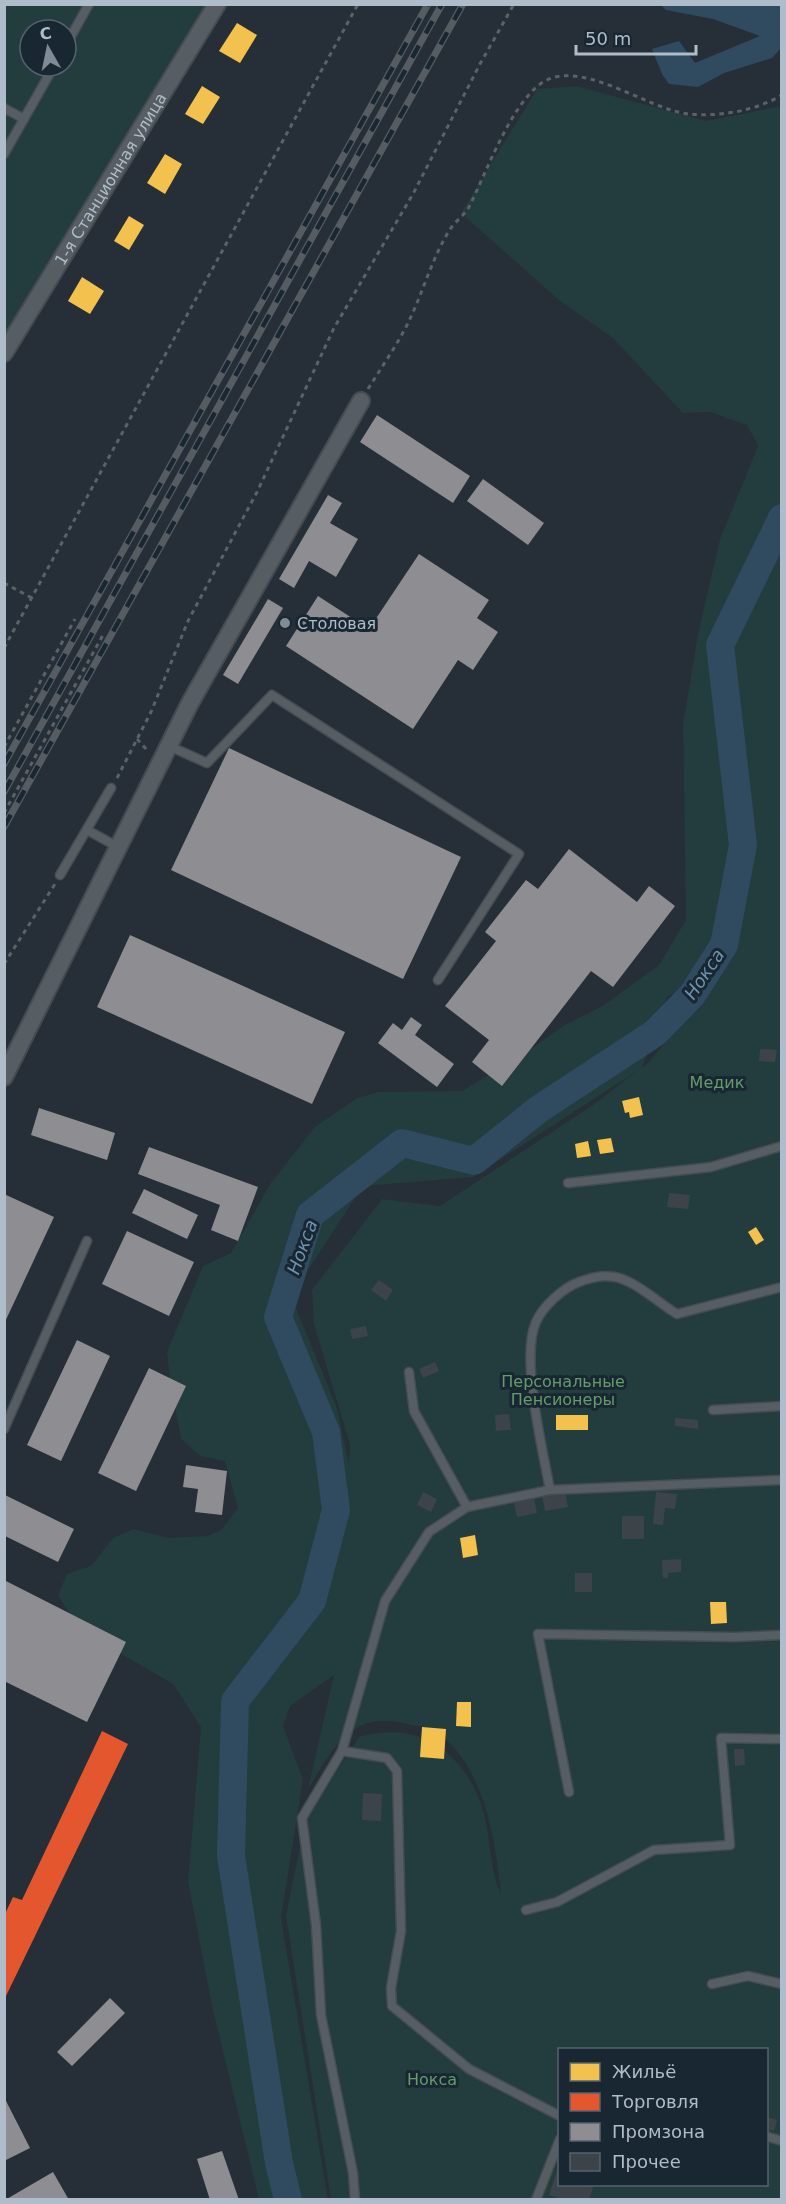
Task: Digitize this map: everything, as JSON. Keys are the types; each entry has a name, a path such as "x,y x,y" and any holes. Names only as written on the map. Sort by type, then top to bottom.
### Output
{"street":[{"name":"1-я Станционная улица","path":"4,353 217,4"},
{"path":"4,1077 190,703 361,401"}],"lane":[{"path":"78,24 89,4"},
{"path":"4,153 47,78"},
{"path":"4,108 24,119"},
{"path":"169,746 207,763 272,695 519,854 438,980"},
{"path":"60,874 111,788"},
{"path":"87,830 118,847"},
{"path":"568,1183 711,1167 782,1146"},
{"path":"4,1430 87,1240"},
{"path":"550,1490 538,1424 531,1356 536,1323 549,1304 571,1285 598,1275 627,1280 677,1314 782,1287"},
{"path":"409,1372 414,1411 467,1507"},
{"path":"713,1410 782,1406"},
{"path":"355,2199 353,2173 321,2015 316,1925 302,1818 342,1750 385,1601 429,1532 467,1507 550,1490 782,1480"},
{"path":"569,1792 538,1634 735,1637 782,1635"},
{"path":"526,1910 557,1902 654,1850 730,1845 721,1738 782,1738"},
{"path":"342,1750 387,1758 397,1771 401,1931 391,1988 392,2006 469,2069 558,2115"},
{"path":"712,1984 748,1976 782,1984"},
{"path":"536,2199 558,2144"}],"path":[{"path":"4,648 358,4"},
{"path":"111,788 137,739 188,621 257,492 334,328 413,194 514,4"},
{"path":"361,401 406,327 449,230 468,210 524,99 541,83 557,76 572,75 640,96 663,108 688,114 733,112 782,95"},
{"path":"4,583 32,598"},
{"path":"4,747 75,619"},
{"path":"4,813 103,635"},
{"path":"137,739 148,751"},
{"path":"4,964 60,874"}],"green space":[{"path":"5,5 207,5 5,338"},
{"path":"576,86 706,121 781,106 781,2199 331,2199 286,1916 305,1821 359,1737 380,1733 417,1736 434,1744 462,1768 481,1804 487,1826 494,1873 501,1894 491,1828 477,1785 467,1765 454,1748 435,1731 388,1721 372,1722 358,1727 336,1746 308,1789 334,1675 290,1706 283,1726 303,1779 281,1918 328,2199 259,2199 212,2006 188,1881 201,1727 173,1684 99,1641 72,1618 58,1595 67,1574 91,1566 113,1538 133,1529 169,1538 207,1536 221,1530 238,1508 225,1461 200,1456 181,1439 167,1352 203,1266 231,1253 271,1183 315,1127 357,1098 378,1092 462,1091 518,1058 563,1026 601,1007 659,965 686,920 683,725 698,634 720,539 758,446 747,425 710,412 683,413 613,338 560,301 461,213 537,89","holes":["718,971 705,995 649,1062 642,1068 667,997","637,1071 593,1105 440,1206 382,1199 312,1290 314,1324 350,1445 349,1465 337,1408 291,1296 363,1186 473,1177"]}],"water":[{"path":"661,5 781,5 781,48 772,58 724,73 698,87 669,84 662,74 652,49 679,41 695,63 760,36 713,19 666,10"}],"building: Жильё":[{"path":"237,23 257,35 240,63 219,51"},
{"path":"202,86 220,97 203,124 185,114"},
{"path":"165,154 182,164 165,194 147,183"},
{"path":"129,216 144,225 129,250 114,241"},
{"path":"82,277 104,291 90,314 68,301"},
{"path":"639,1097 643,1115 630,1118 629,1112 625,1113 622,1101"},
{"path":"611,1138 614,1152 600,1154 597,1140"},
{"path":"588,1141 591,1156 577,1158 575,1144"},
{"path":"756,1227 764,1240 756,1245 748,1232"},
{"path":"556,1415 588,1415 588,1430 556,1430"},
{"path":"475,1535 478,1555 463,1558 460,1538"},
{"path":"710,1602 726,1602 727,1623 711,1624"},
{"path":"457,1702 471,1702 471,1727 456,1726"},
{"path":"422,1727 446,1729 444,1759 420,1757"}],"building: Торговля":[{"path":"102,1731 128,1744 5,1998 5,1914 13,1897 22,1900"}],"building: Промзона":[{"path":"377,415 470,476 453,503 360,442"},
{"path":"483,479 544,523 528,545 467,501"},
{"path":"328,495 342,503 330,523 358,539 336,577 309,561 294,588 279,579"},
{"path":"419,554 489,600 477,618 498,632 473,670 458,660 413,729 286,646 318,596 369,629"},
{"path":"268,599 283,608 238,684 223,675"},
{"path":"229,748 461,857 403,979 171,870"},
{"path":"569,849 637,902 649,886 675,906 613,987 591,971 502,1086 472,1062 489,1040 445,1006 496,941 485,932 526,880 538,889"},
{"path":"130,935 345,1032 312,1104 97,1007"},
{"path":"411,1017 422,1025 415,1035 454,1064 437,1087 378,1043 393,1023 402,1030"},
{"path":"39,1108 115,1133 107,1160 31,1135"},
{"path":"149,1147 258,1187 238,1241 211,1230 220,1205 138,1174"},
{"path":"144,1189 198,1215 187,1239 132,1213"},
{"path":"4,1194 54,1217 4,1324"},
{"path":"127,1231 194,1262 169,1316 102,1284"},
{"path":"77,1340 110,1356 61,1461 27,1445"},
{"path":"149,1368 186,1386 136,1491 98,1473"},
{"path":"186,1465 227,1471 222,1515 195,1512 198,1489 183,1487"},
{"path":"5,1495 74,1529 58,1562 5,1536"},
{"path":"4,1580 126,1642 87,1722 4,1681"},
{"path":"110,1998 125,2013 72,2066 57,2052"},
{"path":"4,2097 30,2148 4,2161"},
{"path":"222,2151 239,2200 210,2200 197,2159"},
{"path":"53,2172 69,2200 5,2200"}],"building: Прочее":[{"path":"760,1049 777,1050 775,1062 759,1061"},
{"path":"669,1193 690,1195 688,1209 667,1207"},
{"path":"379,1280 393,1290 386,1301 371,1290"},
{"path":"366,1326 368,1336 352,1339 350,1329"},
{"path":"435,1362 439,1371 423,1378 419,1369"},
{"path":"509,1414 511,1430 496,1431 495,1415"},
{"path":"675,1418 698,1420 698,1429 675,1426"},
{"path":"565,1491 568,1507 545,1511 542,1495"},
{"path":"423,1492 437,1499 431,1512 417,1505"},
{"path":"656,1492 677,1494 675,1509 665,1508 663,1525 653,1524"},
{"path":"534,1499 537,1513 517,1517 514,1503"},
{"path":"622,1516 644,1516 644,1539 622,1539"},
{"path":"681,1559 681,1572 668,1573 668,1578 663,1578 662,1560"},
{"path":"575,1573 592,1573 592,1592 575,1592"},
{"path":"734,1749 744,1749 745,1765 735,1766"},
{"path":"363,1793 382,1794 381,1821 362,1820"},
{"path":"768,2118 777,2120 774,2131 768,2130"},
{"path":"558,2168 558,2186 593,2186 589,2200 563,2200 549,2195"}],"waterway":[{"name":"Нокса","path":"288,2200 279,2163 231,1856 235,1701 312,1601 336,1510 326,1432 278,1317 310,1215 402,1143 474,1161 539,1109 655,1033 692,995 724,945 743,845 720,645 782,518"}],"railway":[{"path":"4,764 428,4"},
{"path":"4,792 442,4"},
{"path":"4,827 463,4"}],"place":[{"name":"Столовая","path":"285,623"}],"park label":[{"name":"Медик","path":"717,1082"},
{"name":"Персональные Пенсионеры","path":"563,1390"}]}
